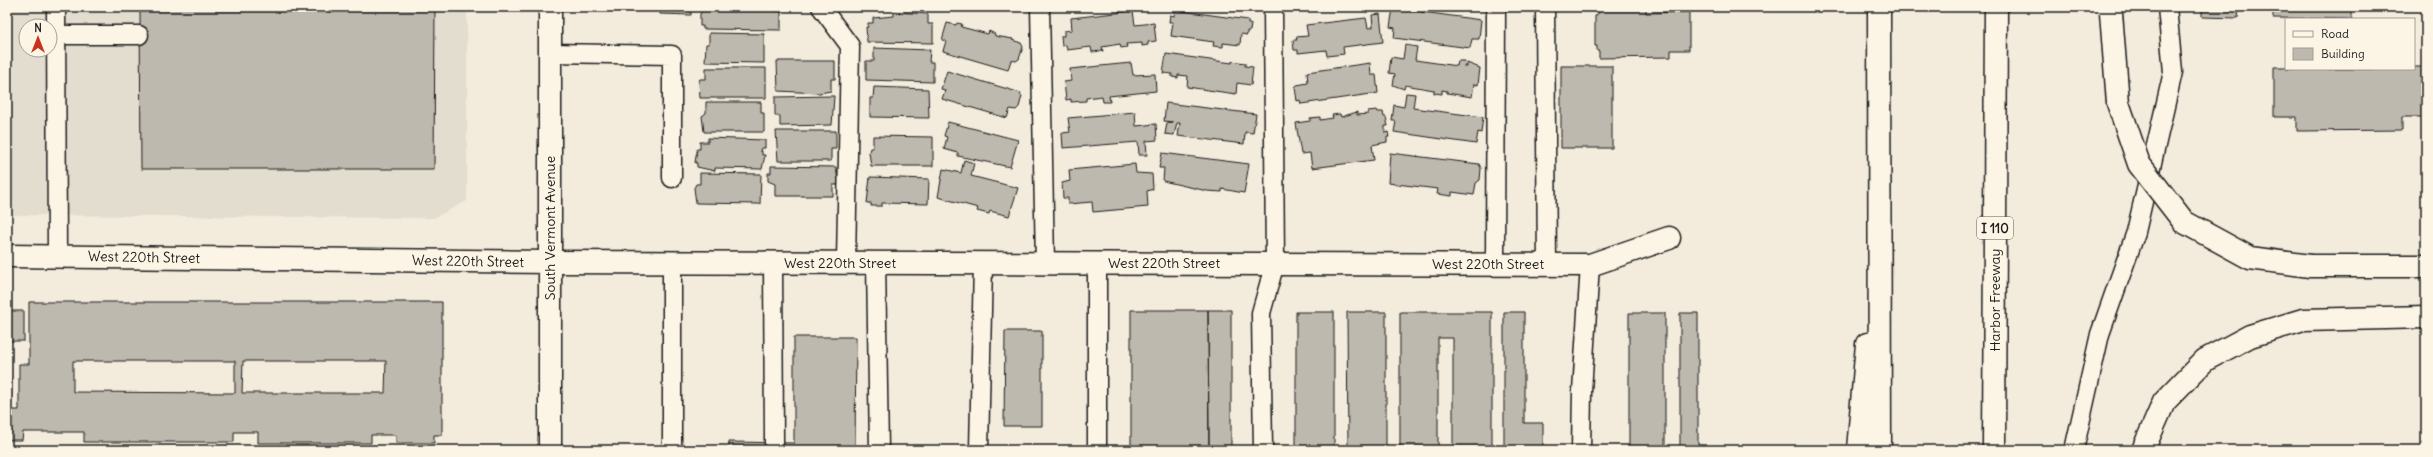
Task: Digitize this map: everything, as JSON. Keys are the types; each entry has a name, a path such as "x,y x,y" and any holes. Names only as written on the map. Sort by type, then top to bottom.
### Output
{"main road":[{"name":"South Vermont Avenue","path":"550,7 550,450"},
{"name":"Harbor Freeway","path":"1994,450 1996,7"},
{"path":"1879,10 1880,450"},
{"path":"2110,10 2118,103 2139,164 2184,222 2250,258 2310,266 2426,266"},
{"path":"1858,450 1880,190"},
{"name":"West 220th Street","path":"7,256 550,262 1590,264 1669,238"},
{"path":"2143,450 2164,402 2205,360 2250,336 2304,320 2426,317"}],"lane":[{"path":"56,7 56,18"},
{"path":"821,7 850,46 846,262"},
{"path":"1040,7 1045,263"},
{"path":"1263,450 1261,313 1275,263 1273,7"},
{"path":"1495,264 1496,7"},
{"path":"1545,7 1547,264"},
{"path":"2074,450 2100,334 2136,232 2173,72 2167,7"},
{"path":"58,35 139,35"},
{"path":"550,52 672,55 672,178"},
{"path":"56,58 57,256"},
{"path":"672,262 672,450"},
{"path":"773,262 774,443"},
{"path":"876,263 879,450"},
{"path":"978,450 982,263"},
{"path":"1097,263 1097,450"},
{"path":"1581,450 1582,391 1590,264"}],"shaded area":[{"path":"7,7 467,7 467,201 434,218 7,215"}],"building":[{"path":"140,7 435,7 434,169 141,169"},
{"path":"660,7 691,7 691,15 660,14"},
{"path":"709,7 774,7 774,11 781,11 781,30 703,29 703,26 700,26 700,14 702,11 709,11"},
{"path":"1599,7 1646,7 1646,13 1689,12 1689,50 1671,50 1671,57 1599,58 1599,51 1597,51 1597,46 1595,46 1595,16 1599,13"},
{"path":"2202,7 2239,7 2238,18 2202,17"},
{"path":"2273,7 2352,7 2352,18 2273,18"},
{"path":"1393,8 1481,20 1479,39 1472,39 1470,48 1394,38 1395,28 1390,27"},
{"path":"1175,10 1248,20 1248,24 1251,24 1250,31 1247,31 1247,35 1241,34 1240,45 1223,43 1223,47 1213,46 1214,42 1171,36 1173,22 1169,22 1170,15 1174,16"},
{"path":"1133,11 1135,25 1154,23 1156,41 1148,42 1148,45 1142,46 1142,43 1126,44 1127,47 1121,48 1120,44 1102,47 1103,51 1092,52 1091,47 1067,50 1066,45 1062,46 1061,36 1064,36 1064,31 1072,30 1071,18"},
{"path":"894,12 928,14 928,24 933,24 933,43 867,42 866,27 868,27 868,23 873,23 873,18 894,16"},
{"path":"1380,14 1383,42 1343,47 1344,54 1327,56 1326,50 1298,53 1298,50 1294,50 1293,40 1297,40 1296,37 1308,36 1306,25 1366,18 1368,28 1373,27 1372,15"},
{"path":"947,23 956,25 957,23 962,24 961,27 988,34 989,31 995,34 995,36 1013,39 1012,40 1021,43 1023,47 1019,59 1016,61 1011,60 1008,70 943,51 946,41 942,40"},
{"path":"709,33 764,34 764,63 705,62 706,44 709,44"},
{"path":"1405,45 1417,47 1415,60 1457,66 1458,61 1465,61 1464,67 1467,67 1467,63 1480,68 1478,85 1474,84 1472,97 1447,93 1447,91 1442,90 1442,94 1434,93 1434,90 1405,85 1404,89 1393,85 1395,74 1389,73 1391,57 1403,59"},
{"path":"874,48 930,50 929,62 933,62 933,82 866,80 866,61 874,61"},
{"path":"1166,54 1232,63 1232,61 1245,63 1245,66 1253,67 1251,85 1237,83 1236,94 1187,87 1188,76 1178,75 1178,78 1172,77 1172,74 1163,73"},
{"path":"777,61 835,61 835,79 831,79 831,91 819,93 778,91"},
{"path":"1131,63 1133,75 1155,74 1156,91 1109,96 1110,102 1103,102 1102,96 1086,98 1086,101 1071,102 1071,99 1066,100 1064,82 1071,81 1070,69"},
{"path":"1370,63 1371,75 1376,75 1378,93 1301,104 1300,100 1297,101 1295,87 1297,85 1308,83 1307,72"},
{"path":"1561,66 1612,66 1612,148 1561,148"},
{"path":"2274,67 2285,67 2285,70 2415,70 2415,67 2426,67 2426,117 2402,117 2402,130 2297,131 2297,117 2274,117"},
{"path":"706,68 766,68 766,98 700,98 699,81 700,79 706,79"},
{"path":"947,71 1021,93 1020,95 1022,96 1019,107 1016,110 1010,109 1007,118 942,99 945,90 941,89"},
{"path":"874,87 928,89 929,118 870,117 870,98 873,98"},
{"path":"1406,93 1415,94 1413,108 1483,117 1481,133 1478,132 1476,144 1394,132 1396,121 1392,121 1394,105 1404,107"},
{"path":"834,96 832,125 780,126 780,116 775,116 775,97"},
{"path":"706,102 761,102 761,113 764,113 764,132 704,132 702,116 706,113"},
{"path":"1166,103 1256,114 1253,133 1245,132 1244,144 1178,136 1180,123 1177,123 1174,135 1165,134 1167,123 1173,122 1164,121"},
{"path":"1377,110 1378,112 1383,112 1384,117 1386,117 1388,126 1385,126 1385,133 1388,132 1389,137 1387,137 1387,142 1372,145 1374,160 1312,168 1310,153 1301,154 1296,123 1310,121 1310,118 1320,117 1320,120 1333,118 1332,115 1340,114 1341,117 1357,112 1357,115 1368,114 1368,111"},
{"path":"1135,112 1136,126 1156,124 1157,140 1146,141 1147,155 1139,155 1138,142 1063,148 1062,133 1070,132 1068,118"},
{"path":"948,122 1018,140 1010,167 958,156 958,153 944,149 947,137 944,136"},
{"path":"776,131 836,131 836,149 831,149 831,161 778,161"},
{"path":"873,136 933,137 933,166 871,166 869,152 870,148 873,148"},
{"path":"708,138 765,140 765,148 761,148 760,151 762,151 762,155 765,155 762,169 715,168 715,171 697,167 697,163 695,163 697,149 700,149 700,142 708,142"},
{"path":"1162,153 1249,164 1244,193 1222,189 1222,192 1207,191 1163,181 1164,168 1159,168"},
{"path":"1390,153 1479,164 1481,168 1480,180 1476,183 1474,195 1452,192 1452,196 1437,194 1438,189 1388,183"},
{"path":"964,160 974,163 971,176 1018,188 1009,216 990,211 989,214 977,211 978,208 938,197 943,169 961,173"},
{"path":"1135,164 1136,173 1152,174 1153,189 1147,191 1148,207 1093,212 1092,202 1068,204 1068,198 1063,198 1062,183 1070,181 1069,170"},
{"path":"771,166 836,167 838,181 837,185 833,185 833,196 775,196 775,184 768,181 768,173 771,173"},
{"path":"700,173 761,174 760,204 696,203 694,188 696,184 700,184"},
{"path":"870,177 929,179 928,204 882,203 882,206 871,206 871,203 867,203"},
{"path":"29,302 442,302 442,435 434,435 434,443 396,443 396,435 371,435 371,443 258,443 258,432 234,432 234,442 84,442 84,432 23,432 22,440 7,440 7,379 11,379 11,410 19,410 19,364 29,364","holes":["73,361 235,361 235,393 73,392","243,361 386,361 385,393 242,393"]},
{"path":"1131,310 1208,310 1209,450 1131,450"},
{"path":"1208,310 1231,310 1231,450 1209,450"},
{"path":"7,311 24,311 24,341 7,341"},
{"path":"1296,312 1334,312 1334,450 1296,450"},
{"path":"1347,312 1386,312 1386,450 1348,450"},
{"path":"1400,312 1492,312 1492,450 1453,450 1453,338 1438,338 1438,450 1400,450"},
{"path":"1504,312 1524,312 1524,423 1543,423 1543,450 1504,450"},
{"path":"1629,313 1665,313 1665,450 1629,450"},
{"path":"1680,313 1698,313 1698,450 1680,450"},
{"path":"1005,331 1042,331 1042,426 1004,426"},
{"path":"794,337 856,337 855,450 729,450 729,442 794,443"}]}
